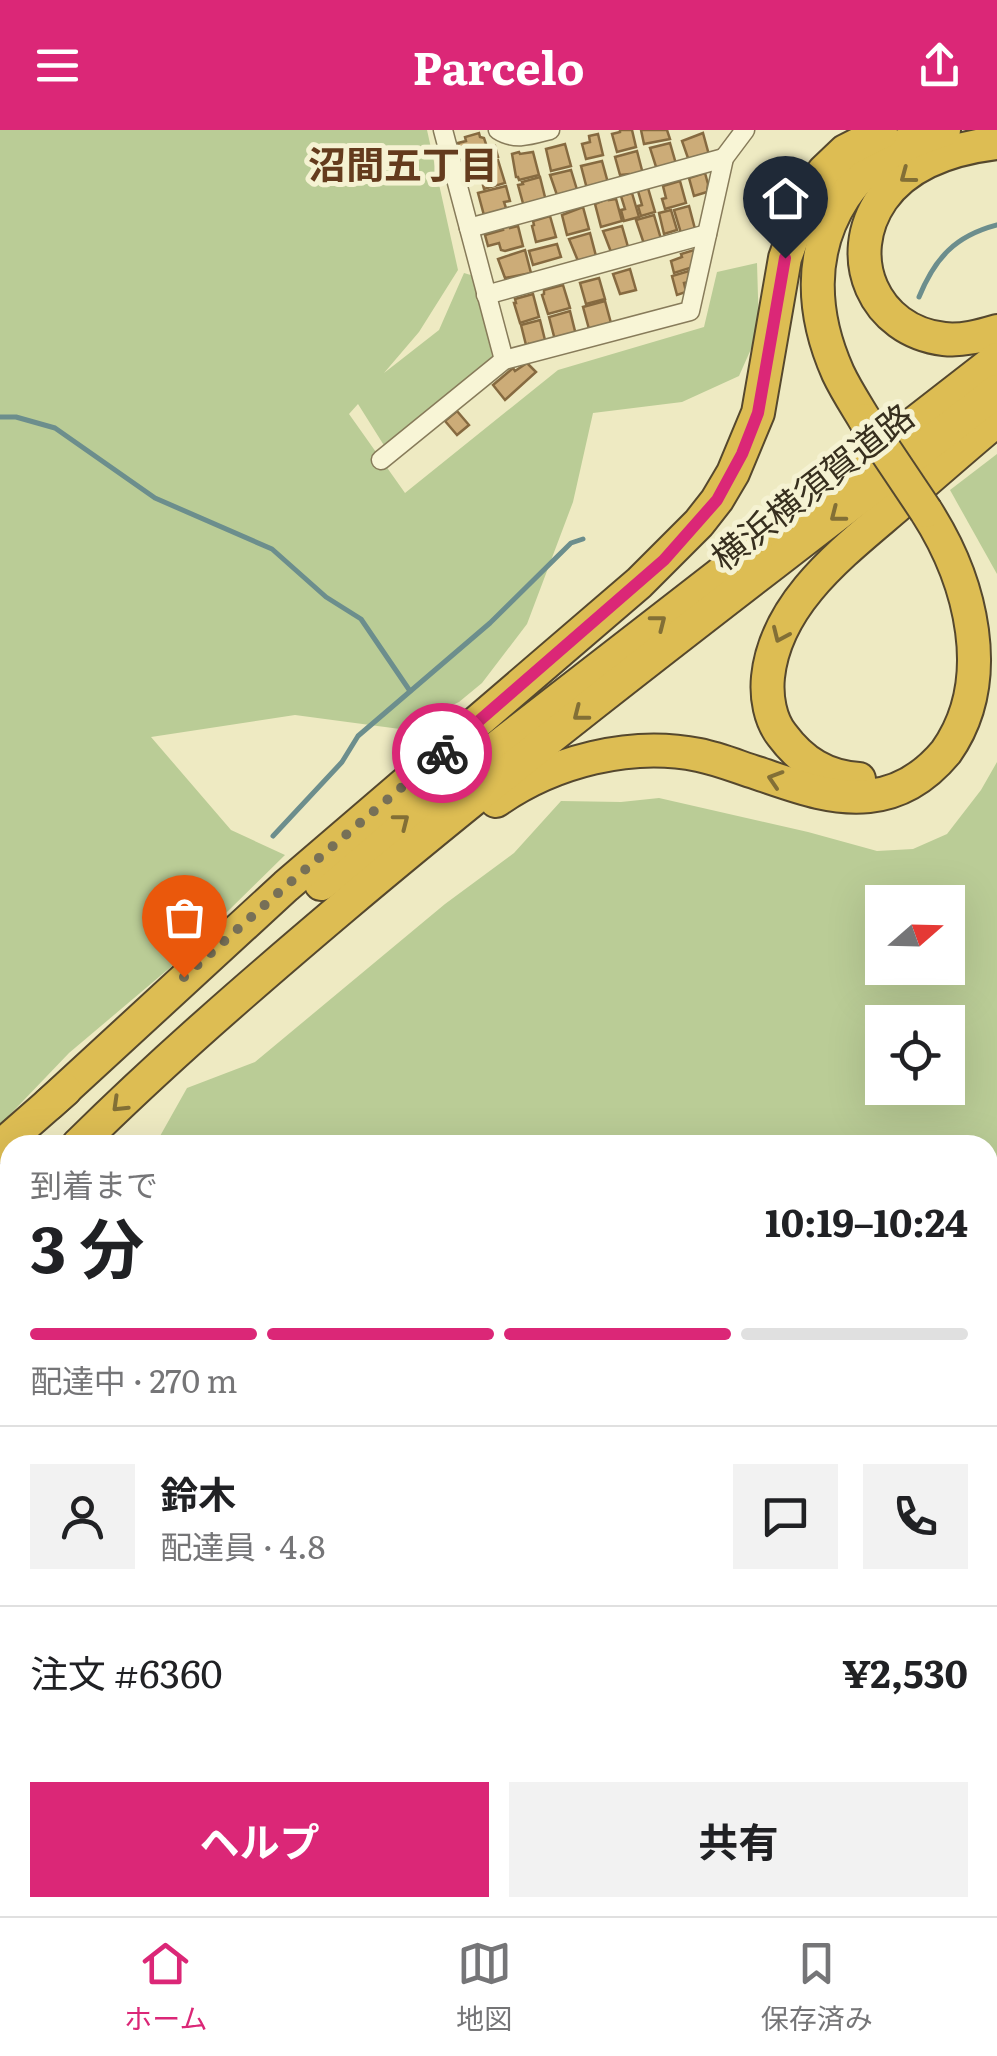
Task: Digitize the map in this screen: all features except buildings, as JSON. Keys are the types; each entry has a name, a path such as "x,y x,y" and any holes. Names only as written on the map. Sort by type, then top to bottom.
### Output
{"highway":[{"path":"859,426 822,322 817,282 822,244 839,205 872,166 891,151 944,130"},
{"path":"154,1071 475,815 536,777 608,755 658,750 700,755 801,788 852,797 885,794 919,777 952,745 974,698 978,651 964,584 949,549 919,516 859,426 830,392 809,341 802,309 802,266 810,226 826,191 849,161 884,131"},
{"path":"49,1104 286,886 639,583 699,523 733,473 751,434 762,394 785,258 808,196 824,171 844,151 884,131"},
{"path":"997,143 953,151 931,160 895,185 882,200 869,227 864,259 878,301 888,314 913,330 960,340 997,331"},
{"name":"横浜横須賀道路","path":"13,1135 260,931 997,359"},
{"name":"横浜横須賀道路","path":"88,1135 243,991 504,774 997,391"},
{"path":"919,516 958,621 961,661 953,708 932,743 902,768 870,778 839,776 806,761 778,729 768,688 777,640 793,609 820,577 997,420"}],"street":[{"path":"443,130 504,360"},
{"path":"498,130 518,137 550,130"},
{"path":"382,460 504,360 690,311 724,158 745,130"},
{"path":"469,228 724,158"},
{"path":"486,294 707,234"}],"green space":[{"path":"0,130 427,130 458,270 419,332 384,373 439,330 464,273 474,276 493,360 385,447 358,404 349,414 405,493 558,370 704,327 717,272 757,263 759,331 739,376 682,402 593,413 573,502 527,624 482,683 459,702 400,729 295,715 151,737 231,830 285,855 172,966 69,1053 0,1125"},
{"path":"997,454 997,574 950,490"},
{"path":"997,762 997,1135 161,1135 187,1088 255,1062 445,904 514,853 561,801 659,798 877,851 913,849 947,834"}],"waterway":[{"path":"919,297 948,250 969,235 997,225"},
{"path":"0,417 16,417 55,428 155,498 272,549 326,597 361,619 410,691"},
{"path":"273,836 342,762 358,736 490,623 571,543 583,539"}],"way so far":[{"path":"184,977 442,753"}],"district":[{"name":"沼間五丁目","path":"403,162"}],"route":[{"path":"442,753 664,560 717,500 742,454 758,413 785,258"}]}
